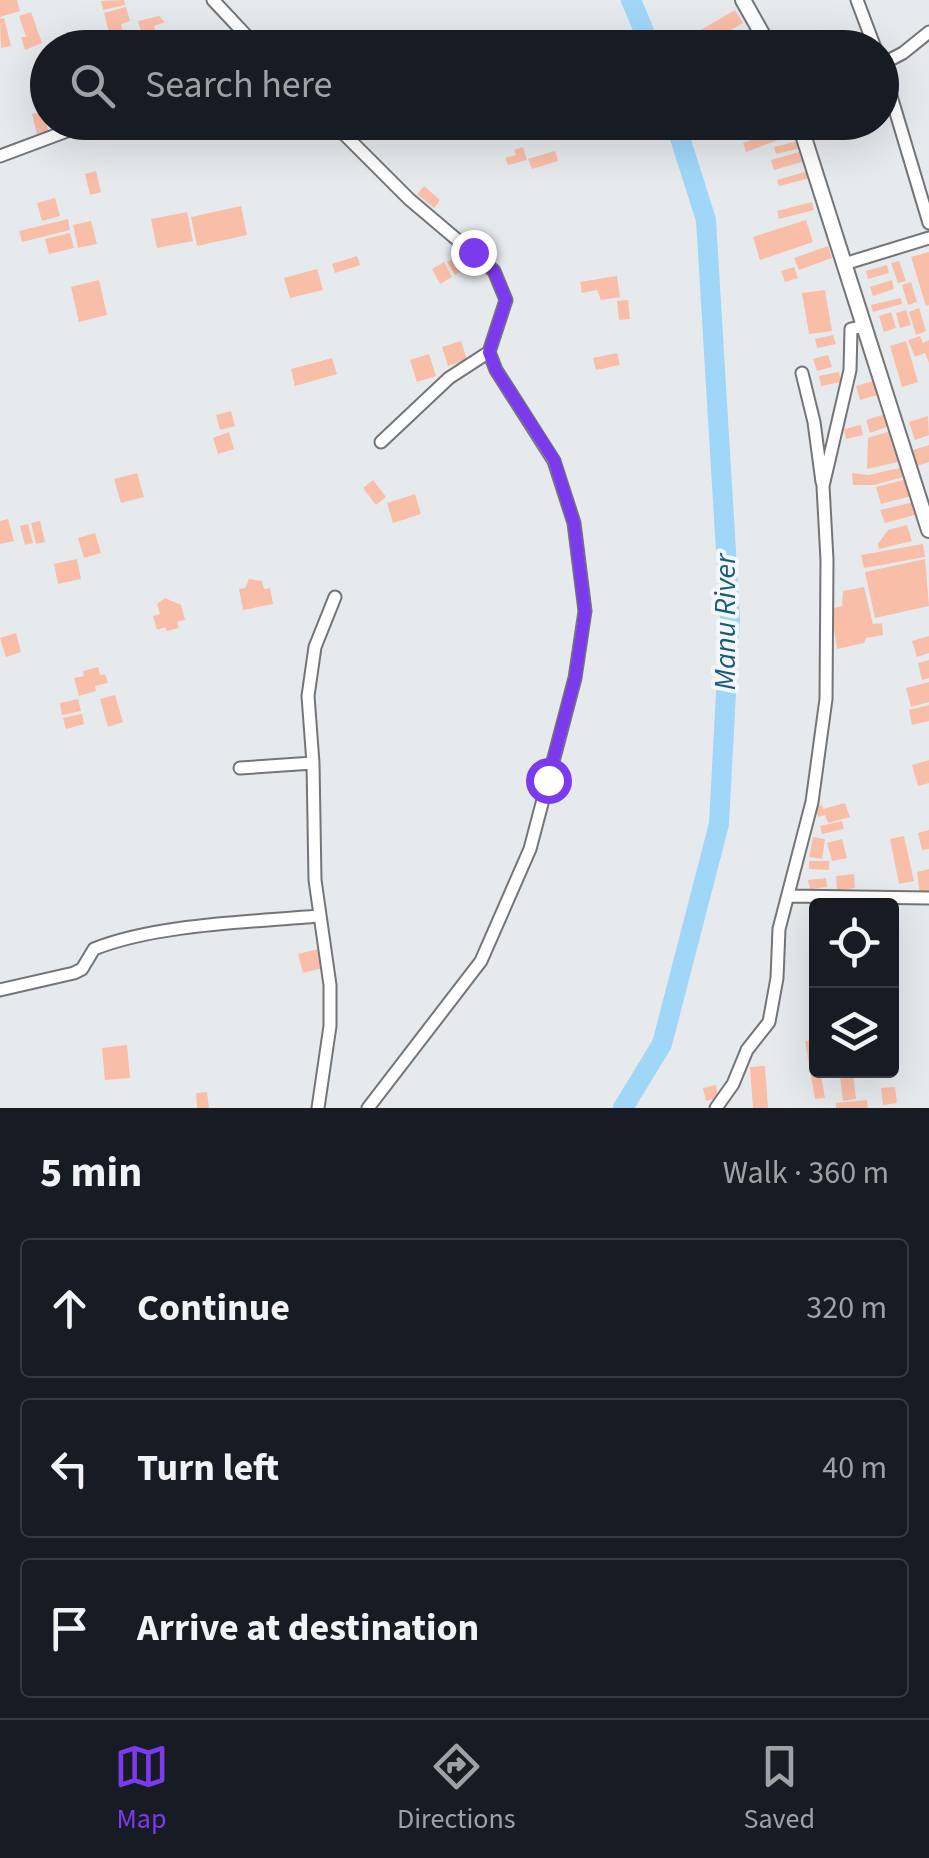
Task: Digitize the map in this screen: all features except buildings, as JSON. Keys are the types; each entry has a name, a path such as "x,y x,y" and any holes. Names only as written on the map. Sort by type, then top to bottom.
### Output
{"main road":[{"path":"742,0 760,30"},
{"path":"805,140 929,530"}],"street":[{"path":"213,0 241,30"},
{"path":"856,0 868,30"},
{"path":"899,55 929,32"},
{"path":"899,122 929,222"},
{"path":"0,156 43,140"},
{"path":"350,140 409,198 494,271 506,300 489,352 496,370 554,460 574,523 585,612 575,678 530,849 481,961 368,1108"},
{"path":"844,264 929,238"},
{"path":"822,486 850,370 850,329 864,326"},
{"path":"381,442 448,378 489,352"},
{"path":"716,1108 733,1084 747,1050 769,1022 778,929 812,802 826,699 828,560 814,422 802,373"},
{"path":"318,1108 330,1026 330,984 318,916 308,696 315,647 335,597"},
{"path":"240,768 313,762"},
{"path":"788,896 929,898"},
{"path":"0,990 74,974 82,969 94,949 112,944 158,934 318,916"}],"waterway":[{"name":"Manu River","path":"631,0 644,30"},
{"name":"Manu River","path":"623,1108 662,1044 719,824 730,618 706,220 681,140"}],"route":[{"path":"473,252 494,271 506,300 489,352 496,370 554,460 574,523 585,612 575,678 548,780"}]}
